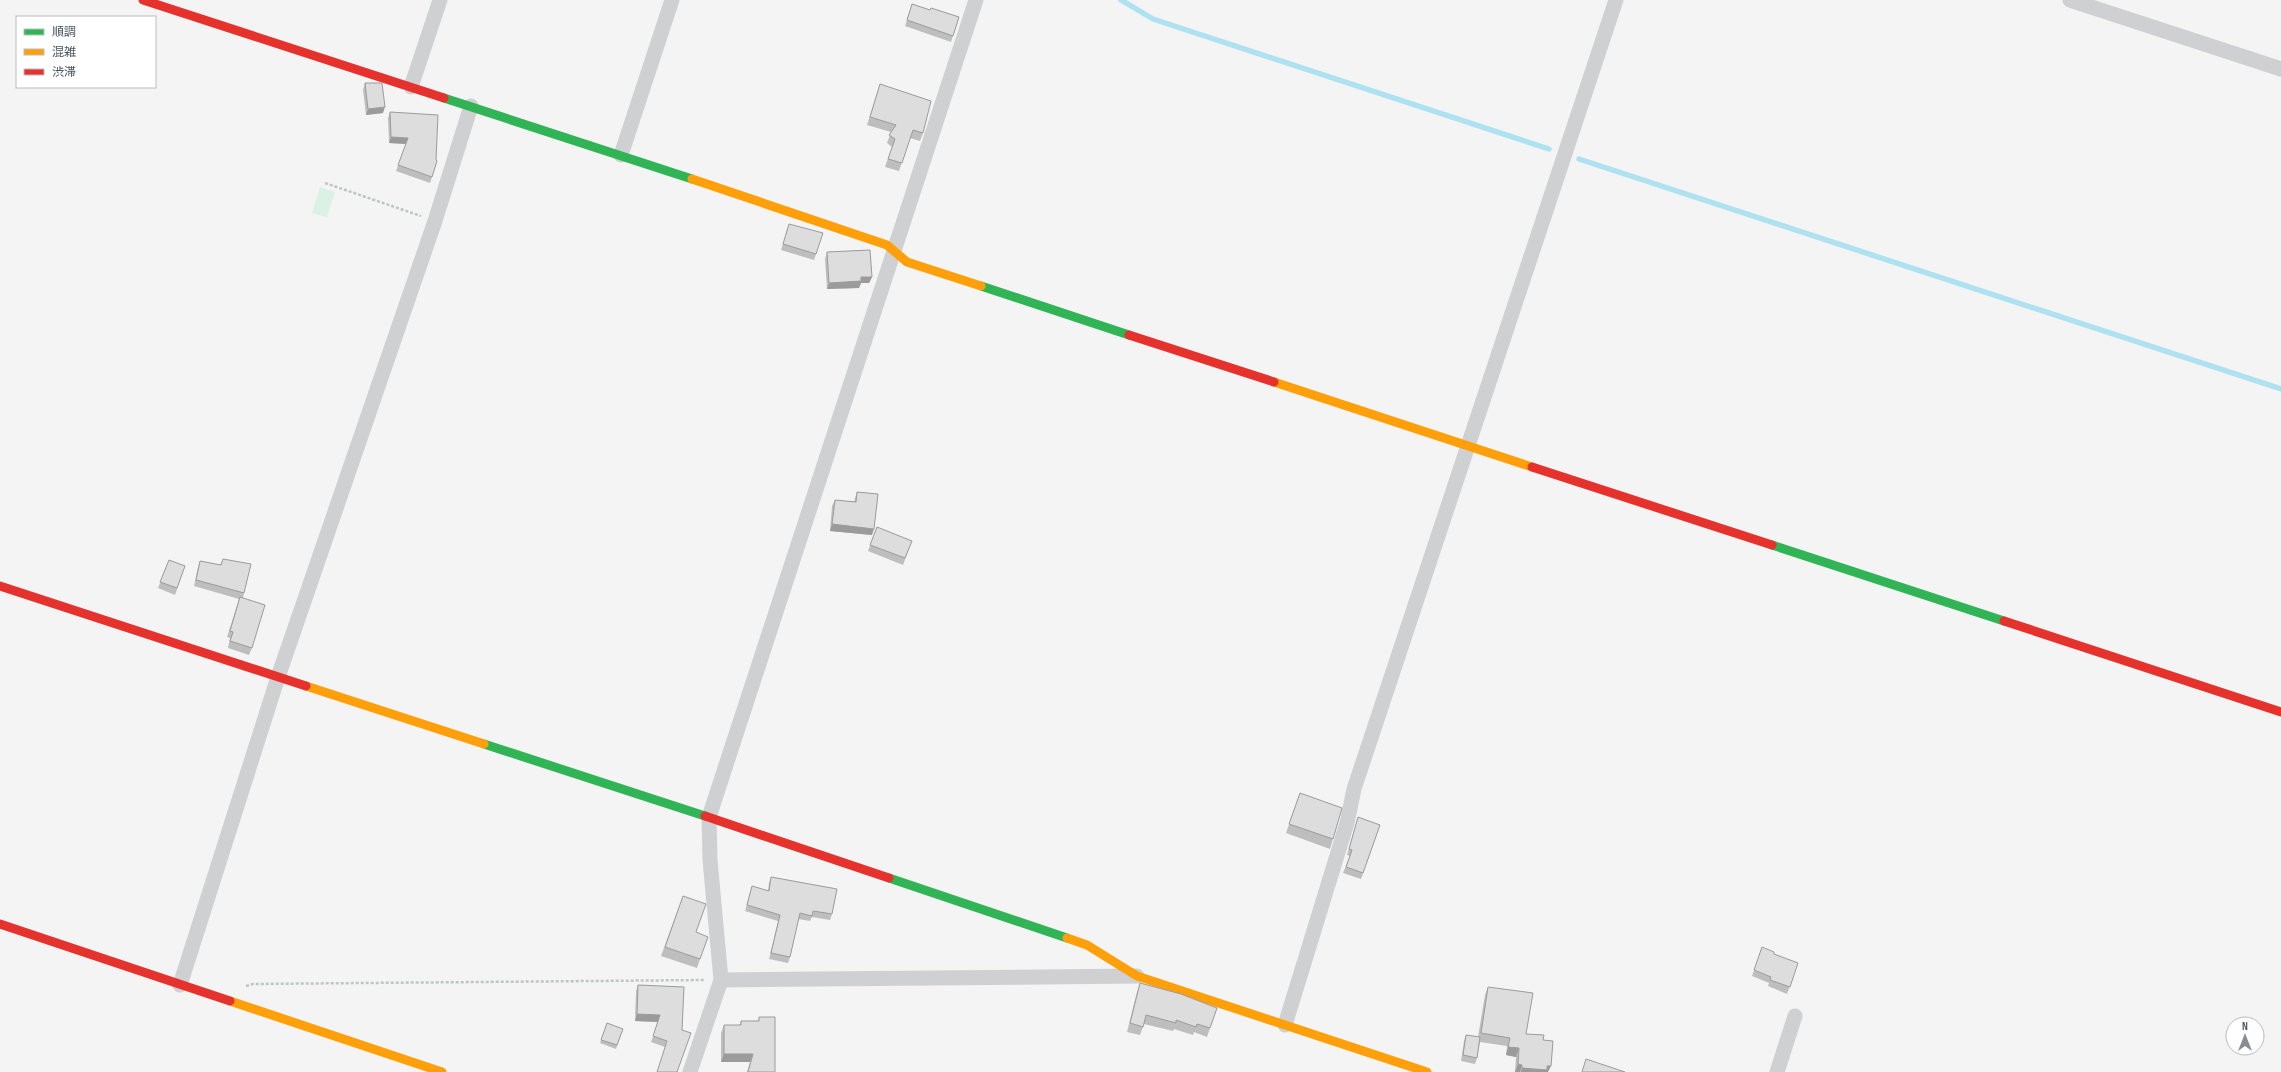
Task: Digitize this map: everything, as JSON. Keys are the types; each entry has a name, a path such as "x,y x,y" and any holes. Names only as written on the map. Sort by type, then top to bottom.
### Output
{"street":[{"path":"143,0 621,155 888,245 907,262 2281,712"},
{"path":"411,87 440,0"},
{"path":"621,155 672,0"},
{"path":"690,1072 721,980 710,860 709,817 896,252 976,0"},
{"path":"1285,1026 1347,823 1354,789 1616,0"},
{"path":"2070,0 2281,69"},
{"path":"180,985 278,677 435,221 471,106"},
{"path":"0,586 709,817 1087,945 1137,976 1427,1072"},
{"path":"0,924 442,1072"},
{"path":"721,980 1137,976"},
{"path":"1777,1072 1795,1016"}],"path":[{"path":"325,183 435,221"},
{"path":"230,1002 237,989 253,984 721,980"}],"green space":[{"path":"320,187 335,192 327,217 312,213"}],"building":[{"path":"912,4 930,10 931,8 959,17 953,36 907,20"},
{"path":"365,83 382,83 385,107 368,109"},
{"path":"880,84 931,101 923,133 913,130 902,163 888,159 895,139 889,135 896,125 870,117"},
{"path":"390,112 438,115 437,161 432,177 398,165 408,138 391,137"},
{"path":"789,224 823,233 816,254 783,244"},
{"path":"870,250 872,277 861,277 861,281 829,283 827,252"},
{"path":"857,492 878,494 874,529 832,524 835,500 856,502"},
{"path":"877,527 912,541 905,558 870,545"},
{"path":"223,559 251,564 244,593 196,580 200,561 221,565"},
{"path":"169,560 185,566 177,588 160,582"},
{"path":"240,597 265,605 252,648 230,641 233,632 230,631"},
{"path":"1300,793 1342,808 1333,839 1289,824"},
{"path":"1358,817 1380,825 1363,873 1346,867 1352,850 1349,849"},
{"path":"771,877 837,889 832,914 813,911 812,916 800,913 790,957 771,953 780,915 747,905 752,886 769,891"},
{"path":"683,896 706,904 696,932 708,937 700,959 665,947"},
{"path":"1762,947 1774,952 1774,954 1798,963 1790,987 1770,980 1771,977 1754,970"},
{"path":"1140,983 1181,994 1217,1008 1210,1028 1197,1024 1196,1027 1176,1020 1176,1023 1146,1015 1143,1027 1130,1023"},
{"path":"638,985 684,987 682,1030 691,1033 677,1072 657,1072 667,1041 653,1036 660,1015 637,1014"},
{"path":"1488,987 1533,993 1526,1034 1544,1035 1543,1040 1553,1041 1551,1066 1547,1066 1547,1070 1522,1068 1522,1065 1518,1064 1519,1048 1508,1047 1510,1038 1481,1033"},
{"path":"759,1017 775,1017 775,1072 748,1072 753,1054 724,1054 724,1025 741,1025 741,1021 759,1021"},
{"path":"607,1023 623,1029 617,1045 601,1040"},
{"path":"1466,1035 1480,1037 1477,1058 1463,1055"},
{"path":"1586,1059 1625,1072 1582,1072"}],"waterway":[{"path":"1121,0 1153,19 1549,149"},
{"path":"1579,159 2281,389"}],"traffic: fast":[{"path":"444,98 692,179"},
{"path":"981,286 1129,335"},
{"path":"1772,545 2004,621"},
{"path":"484,744 705,816"},
{"path":"889,878 1067,938"}],"traffic: slow":[{"path":"692,179 887,245 907,262 981,286"},
{"path":"1274,382 1532,467"},
{"path":"306,686 484,744"},
{"path":"1067,938 1087,945 1137,976 1427,1072"},
{"path":"230,1001 442,1072"}],"traffic: jam":[{"path":"143,0 444,98"},
{"path":"1129,335 1274,382"},
{"path":"1532,467 1772,545"},
{"path":"0,586 306,686"},
{"path":"2004,621 2281,712"},
{"path":"705,816 889,878"},
{"path":"0,924 230,1001"}]}
